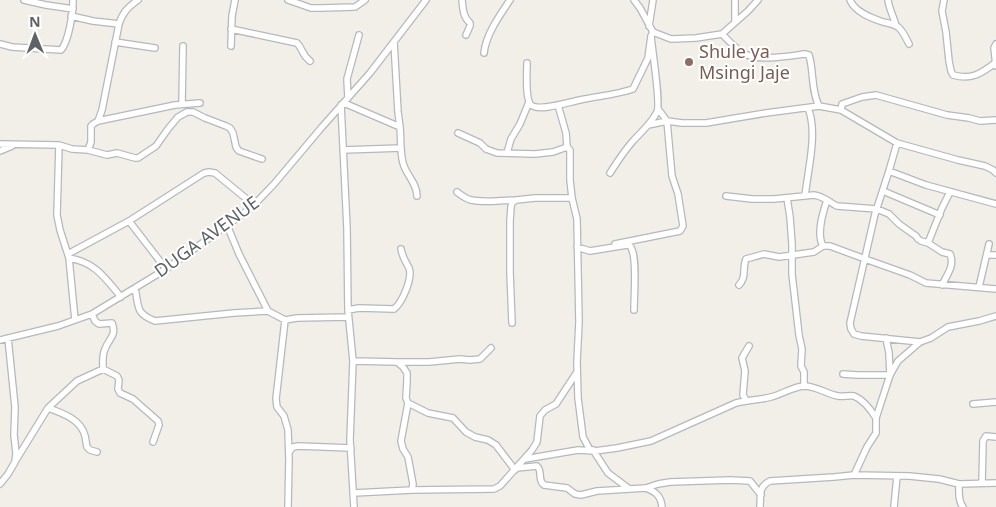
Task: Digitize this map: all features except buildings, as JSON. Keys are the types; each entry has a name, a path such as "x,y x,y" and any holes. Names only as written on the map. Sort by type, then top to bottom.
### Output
{"street":[{"path":"24,0 73,9"},
{"path":"0,44 12,47 62,50 65,46 73,9 73,0"},
{"path":"98,121 122,14 128,6 138,0"},
{"path":"231,46 232,16 235,0"},
{"path":"288,0 311,8 347,8 355,7 365,0"},
{"name":"DUGA AVENUE","path":"0,340 58,326 92,314 166,269 254,205 370,73 426,0"},
{"path":"462,0 463,13 470,24 466,35"},
{"path":"484,53 491,32 510,0"},
{"path":"615,244 680,231 683,226 678,194 672,176 667,121 659,110 652,34 640,8 634,0"},
{"path":"649,26 653,0"},
{"path":"735,0 735,22"},
{"path":"652,34 672,39 722,34 758,0"},
{"path":"850,0 852,5 864,14 896,26 902,31 909,44"},
{"path":"888,0 896,26"},
{"path":"944,0 942,11 949,61 953,75 963,78 975,76 995,65 994,48 996,44"},
{"path":"71,16 119,24"},
{"path":"232,29 297,43 305,57 310,61"},
{"path":"529,102 532,106 538,107 558,106 581,100 620,94 633,89 648,58 652,34"},
{"path":"722,34 744,54 756,57 809,55 813,72 814,91 819,106"},
{"path":"354,507 351,448 353,361 348,313 347,228 343,150 344,102 347,79 360,35"},
{"path":"116,42 155,48"},
{"path":"394,42 403,166 417,190 417,196"},
{"path":"182,104 183,46"},
{"path":"507,153 511,139 520,124 529,102 527,63"},
{"path":"841,110 842,104 845,102 876,95 912,106 980,121 996,120"},
{"path":"344,102 400,127"},
{"path":"88,150 91,142 91,126 98,121 182,104 200,103"},
{"path":"558,106 566,133 567,147 570,150 570,180 577,219 576,247 579,322 577,372 582,437 608,473 628,488"},
{"path":"648,125 667,121 706,124 819,106 841,110 897,142 986,166 996,174"},
{"path":"806,196 813,131 812,115 808,108"},
{"path":"610,173 623,153 659,110"},
{"path":"0,144 59,145 107,155 117,153 138,158 156,146 178,118 187,112 193,112 230,128 239,151 262,159"},
{"path":"458,133 497,153 535,154 553,152 567,147"},
{"path":"897,142 890,171 877,209 850,329 854,334 861,336 920,342"},
{"path":"0,151 14,145"},
{"path":"59,145 57,215 69,256 75,320"},
{"path":"343,150 401,148"},
{"path":"890,171 926,185 996,204"},
{"path":"69,256 129,221 204,173 215,173 254,205"},
{"path":"883,191 940,215"},
{"path":"457,192 472,200 487,202 535,198 572,198"},
{"path":"928,243 950,192"},
{"path":"726,196 752,199 820,196 837,206 877,209 889,214 918,239 952,256 952,266 942,285"},
{"path":"787,198 793,256 792,274 799,334 802,342 801,366 804,372 804,386"},
{"path":"512,323 510,207 516,200"},
{"path":"823,246 821,242 821,220 827,200"},
{"path":"129,221 166,269"},
{"path":"227,225 239,254 268,311"},
{"path":"576,247 590,251 627,244 630,246 633,250 634,262 634,310"},
{"path":"979,287 989,244"},
{"path":"739,285 743,281 746,259 764,254 779,257 793,256 814,252 823,246 830,246 910,275 926,283 996,289"},
{"path":"135,288 140,312 155,321 268,311 285,320 348,313 359,308 394,309 404,294 410,274 409,268 403,259 401,249"},
{"path":"987,255 996,255"},
{"path":"69,256 98,270 121,297"},
{"path":"92,314 95,321 99,324 112,323 114,327 114,334 103,354 103,369"},
{"path":"854,474 876,432 876,418 890,375 898,361 920,342 931,338 948,327 996,316"},
{"path":"285,320 276,399 277,407 284,416 288,430 288,507"},
{"path":"8,338 14,407 15,462"},
{"path":"886,338 890,375"},
{"path":"746,400 743,395 744,371 742,358 749,346"},
{"path":"353,361 429,362 470,360 480,359 491,348"},
{"path":"397,362 407,373 406,398 408,403 401,441 408,458 413,484 412,490"},
{"path":"0,484 48,408 77,381 103,369"},
{"path":"103,369 117,376 120,393 133,399 158,421 159,425 153,442"},
{"path":"354,493 494,489 500,486 532,450 537,442 540,416 545,410 556,404 577,372"},
{"path":"843,374 890,375"},
{"path":"525,459 578,450 617,448 652,441 746,400 760,400 782,394 789,389 804,386 837,396 854,396 868,406 876,418"},
{"path":"973,404 996,402"},
{"path":"408,403 428,414 453,418 466,432 496,445 516,469"},
{"path":"48,408 64,414 77,423 83,430 87,448 98,452"},
{"path":"982,484 983,440 986,436 996,436"},
{"path":"289,452 293,447 298,446 351,448"},
{"path":"516,469 537,466 540,469 540,479 544,485 567,488 575,494 581,495 597,491 646,488 670,482 722,480 748,480 760,495"},
{"path":"760,507 761,490 764,484 770,481 854,474 940,479 959,484 996,483"},
{"path":"894,507 897,476"},
{"path":"959,484 959,498 963,507"},
{"path":"646,488 660,496 662,507"}],"place":[{"name":"Shule ya Msingi Jaje","path":"689,62"}]}
